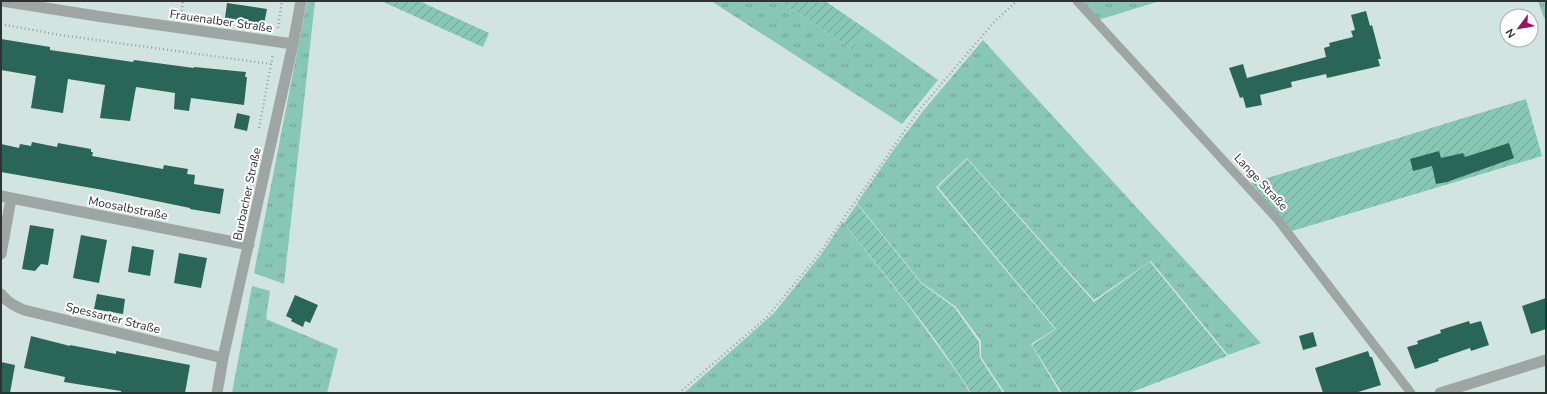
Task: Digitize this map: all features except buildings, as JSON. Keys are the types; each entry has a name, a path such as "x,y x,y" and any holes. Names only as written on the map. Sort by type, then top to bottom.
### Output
{"street":[{"name":"Frauenalber Straße","path":"2,1 293,44"},
{"name":"Burbacher Straße","path":"217,393 223,358 293,44 301,1"},
{"name":"Moosalbstraße","path":"6,198 249,245"},
{"path":"1,254 6,198"},
{"name":"Spessarter Straße","path":"1,294 14,306 24,310 223,358"},
{"path":"1440,393 1546,360"}],"lane":[{"name":"Lange Straße","path":"1077,1 1278,220 1411,393"}],"path":[{"path":"679,393 767,317 816,258 920,109 995,21 1017,1"},
{"path":"1,24 82,38 271,64"}],"green space":[{"path":"307,1 315,1 284,284 254,273"},
{"path":"381,1 419,1 489,33 483,47"},
{"path":"711,1 779,1 852,50 866,29 938,80 902,124"},
{"path":"779,1 825,1 866,29 852,50"},
{"path":"1082,1 1160,1 1098,20"},
{"path":"1538,1 1546,1 1546,17 1544,18"},
{"path":"983,40 1261,343 1228,355 1151,261 1094,300 967,158 936,187 1055,329 1031,344 1060,393 1005,393 981,357 981,341 956,307 921,282 857,203 923,111"},
{"path":"1526,99 1542,156 1292,231 1251,183"},
{"path":"967,159 1094,302 1150,262 1227,356 1129,393 1062,393 1032,345 1056,329 938,187"},
{"path":"857,204 921,283 955,308 979,342 980,358 1003,393 971,393 942,349 894,285 844,223"},
{"path":"843,222 905,301 959,375 970,393 684,393 774,313 820,256"},
{"path":"252,286 270,291 266,319 338,349 327,393 232,393"}]}
